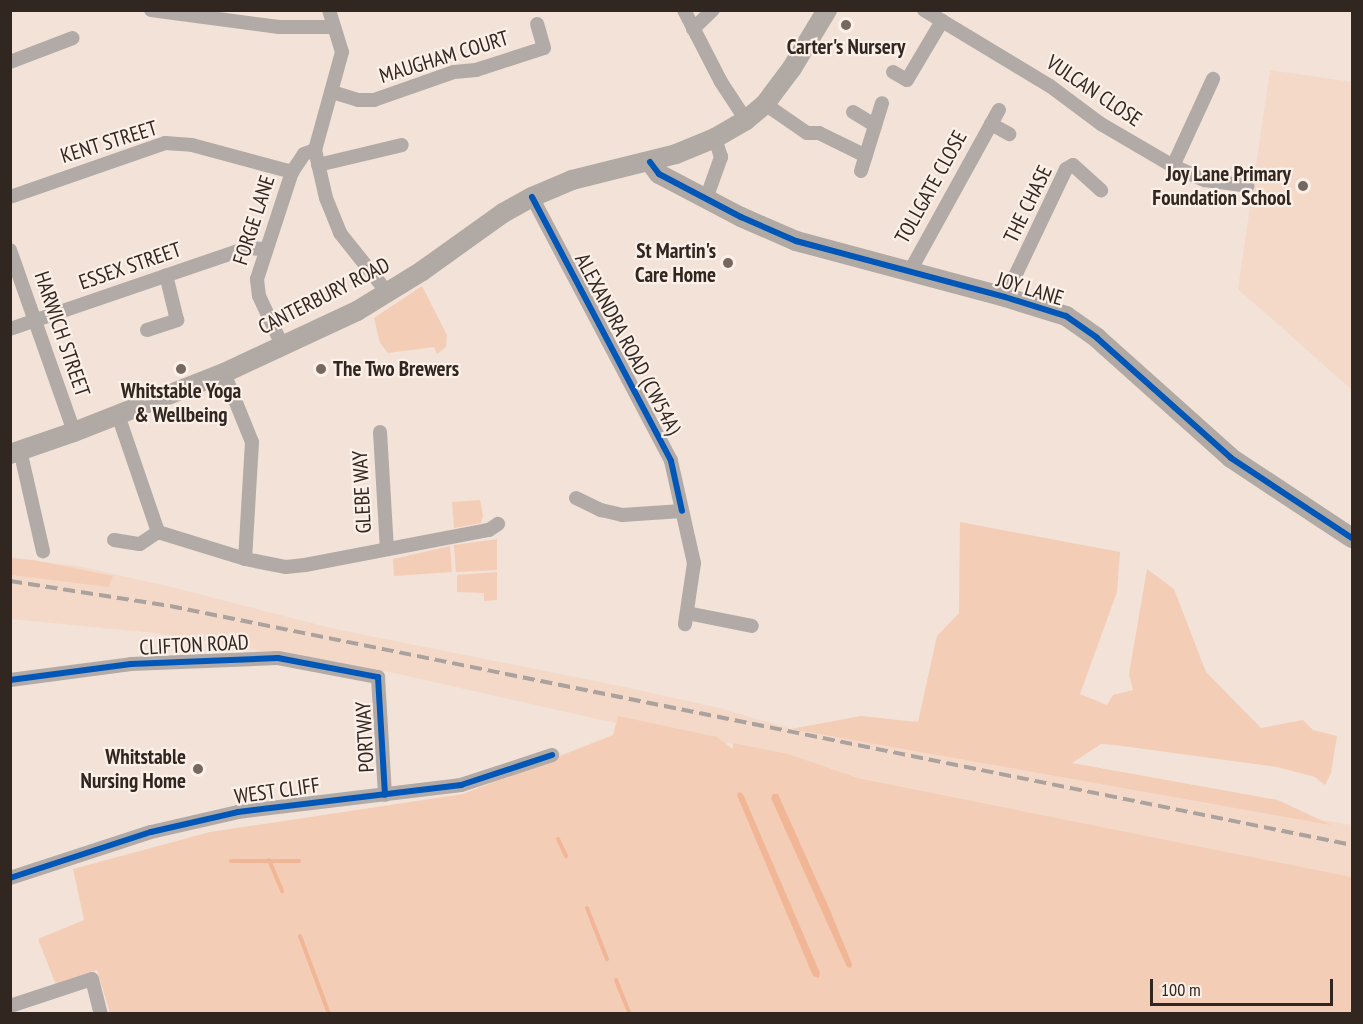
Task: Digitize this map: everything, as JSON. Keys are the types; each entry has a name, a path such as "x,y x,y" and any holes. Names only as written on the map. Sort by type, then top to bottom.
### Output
{"main road":[{"name":"CANTERBURY ROAD","path":"15,452 74,432 224,373 357,311 532,197 572,180 650,162 715,138 746,120 765,104 792,68 827,10"},
{"name":"JOY LANE","path":"650,162 659,174 706,199 796,241 1057,312 1079,325 1117,355 1231,458 1353,538"}],"street":[{"path":"151,10 279,27 334,27"},
{"path":"684,10 722,82 746,120"},
{"path":"693,28 714,10"},
{"name":"VULCAN CLOSE","path":"924,10 1050,86 1101,124 1173,166 1205,180 1248,186"},
{"path":"329,11 342,52 315,150 318,165 326,198 340,233 387,292"},
{"path":"893,72 907,80 942,21"},
{"name":"MAUGHAM COURT","path":"332,92 358,100 374,100 454,72 476,70 544,48 537,24"},
{"path":"10,62 73,38"},
{"path":"1173,166 1213,79"},
{"path":"861,171 882,103"},
{"path":"765,104 807,133 819,133 866,156"},
{"name":"TOLLGATE CLOSE","path":"910,271 999,110"},
{"path":"853,112 875,125"},
{"name":"TOLLGATE CLOSE","path":"991,124 1009,134"},
{"path":"706,199 721,157 715,138"},
{"name":"KENT STREET","path":"10,197 165,143 192,145 292,172"},
{"path":"318,165 402,145"},
{"name":"FORGE LANE","path":"282,345 259,296 257,279 264,249 292,172 304,154 315,150"},
{"name":"THE CHASE","path":"1005,297 1066,169 1073,165 1101,190"},
{"name":"ALEXANDRA ROAD (CW54A)","path":"532,197 671,461 694,563 686,618 752,627"},
{"name":"ESSEX STREET","path":"10,329 247,248 264,249"},
{"name":"HARWICH STREET","path":"10,250 74,432"},
{"path":"147,330 177,320 166,276"},
{"path":"224,373 252,442 245,559"},
{"path":"114,540 140,544 158,532 118,415"},
{"name":"GLEBE WAY","path":"380,432 387,549"},
{"path":"15,452 43,551"},
{"path":"576,498 601,510 622,515 682,512"},
{"name":"GLEBE WAY","path":"158,532 245,559 286,567 327,562 489,530 498,524"},
{"name":"CLIFTON ROAD","path":"10,680 131,664 278,658 378,676"},
{"name":"PORTWAY","path":"378,676 385,795"},
{"name":"WEST CLIFF","path":"10,878 151,832 227,814 310,802 385,795 484,780 552,755"},
{"path":"10,1006 92,979 101,1014"}],"shaded area":[{"name":"Joy Lane Primary Foundation School","path":"1270,70 1352,82 1352,390 1238,289"},
{"path":"422,286 447,335 446,347 437,354 434,347 388,353 380,343 374,318"},
{"path":"480,500 483,516 481,523 454,528 452,502"},
{"path":"960,522 1120,552 1117,592 1080,694 1107,705 1113,695 1133,690 1129,674 1147,569 1174,589 1206,672 1261,728 1303,720 1313,730 1337,736 1331,773 1325,785 1315,777 1277,767 1115,745 1101,744 1072,763 1278,800 1331,825 791,729 861,716 918,722 937,636 959,613"},
{"path":"497,539 497,570 456,572 454,545"},
{"path":"450,546 452,572 394,576 393,559"},
{"path":"10,558 78,566 335,629 719,708 791,729 1352,825 1352,877 858,778 776,752 615,723 385,671 379,676 245,647 155,633 11,619"},
{"path":"11,558 33,560 113,576 109,587 11,575"},
{"path":"497,572 497,600 484,601 484,593 457,592 457,575"},
{"path":"618,716 717,737 733,749 733,743 788,754 858,778 1352,877 1352,1013 110,1013 97,970 56,985 38,939 84,920 73,869 210,832 463,794 613,735"},
{"path":"739,792 743,794 820,973 819,978 813,976 737,795"},
{"path":"773,794 778,794 829,908 852,964 851,968 847,967 771,798"}],"waterway":[{"path":"558,839 566,856"},
{"path":"269,860 282,891"},
{"path":"231,861 299,861"},
{"path":"587,908 607,959"},
{"path":"300,936 329,1014"},
{"path":"616,980 630,1014"}],"railway":[{"path":"10,581 170,606 1352,845"}],"cycle path":[{"path":"650,162 659,174 741,217 796,241 1005,297 1066,316 1097,338 1231,458 1352,538"},
{"path":"532,197 671,461 682,511"},
{"path":"10,680 131,664 278,658 378,677 385,795"},
{"path":"10,878 151,832 238,812 461,785 552,755"}],"place":[{"name":"Carter's Nursery","path":"846,25"},
{"name":"Joy Lane Primary Foundation School","path":"1303,186"},
{"name":"St Martin's Care Home","path":"728,263"},
{"name":"Whitstable Yoga & Wellbeing","path":"181,369"},
{"name":"The Two Brewers","path":"321,369"},
{"name":"Whitstable Nursing Home","path":"198,769"}]}
